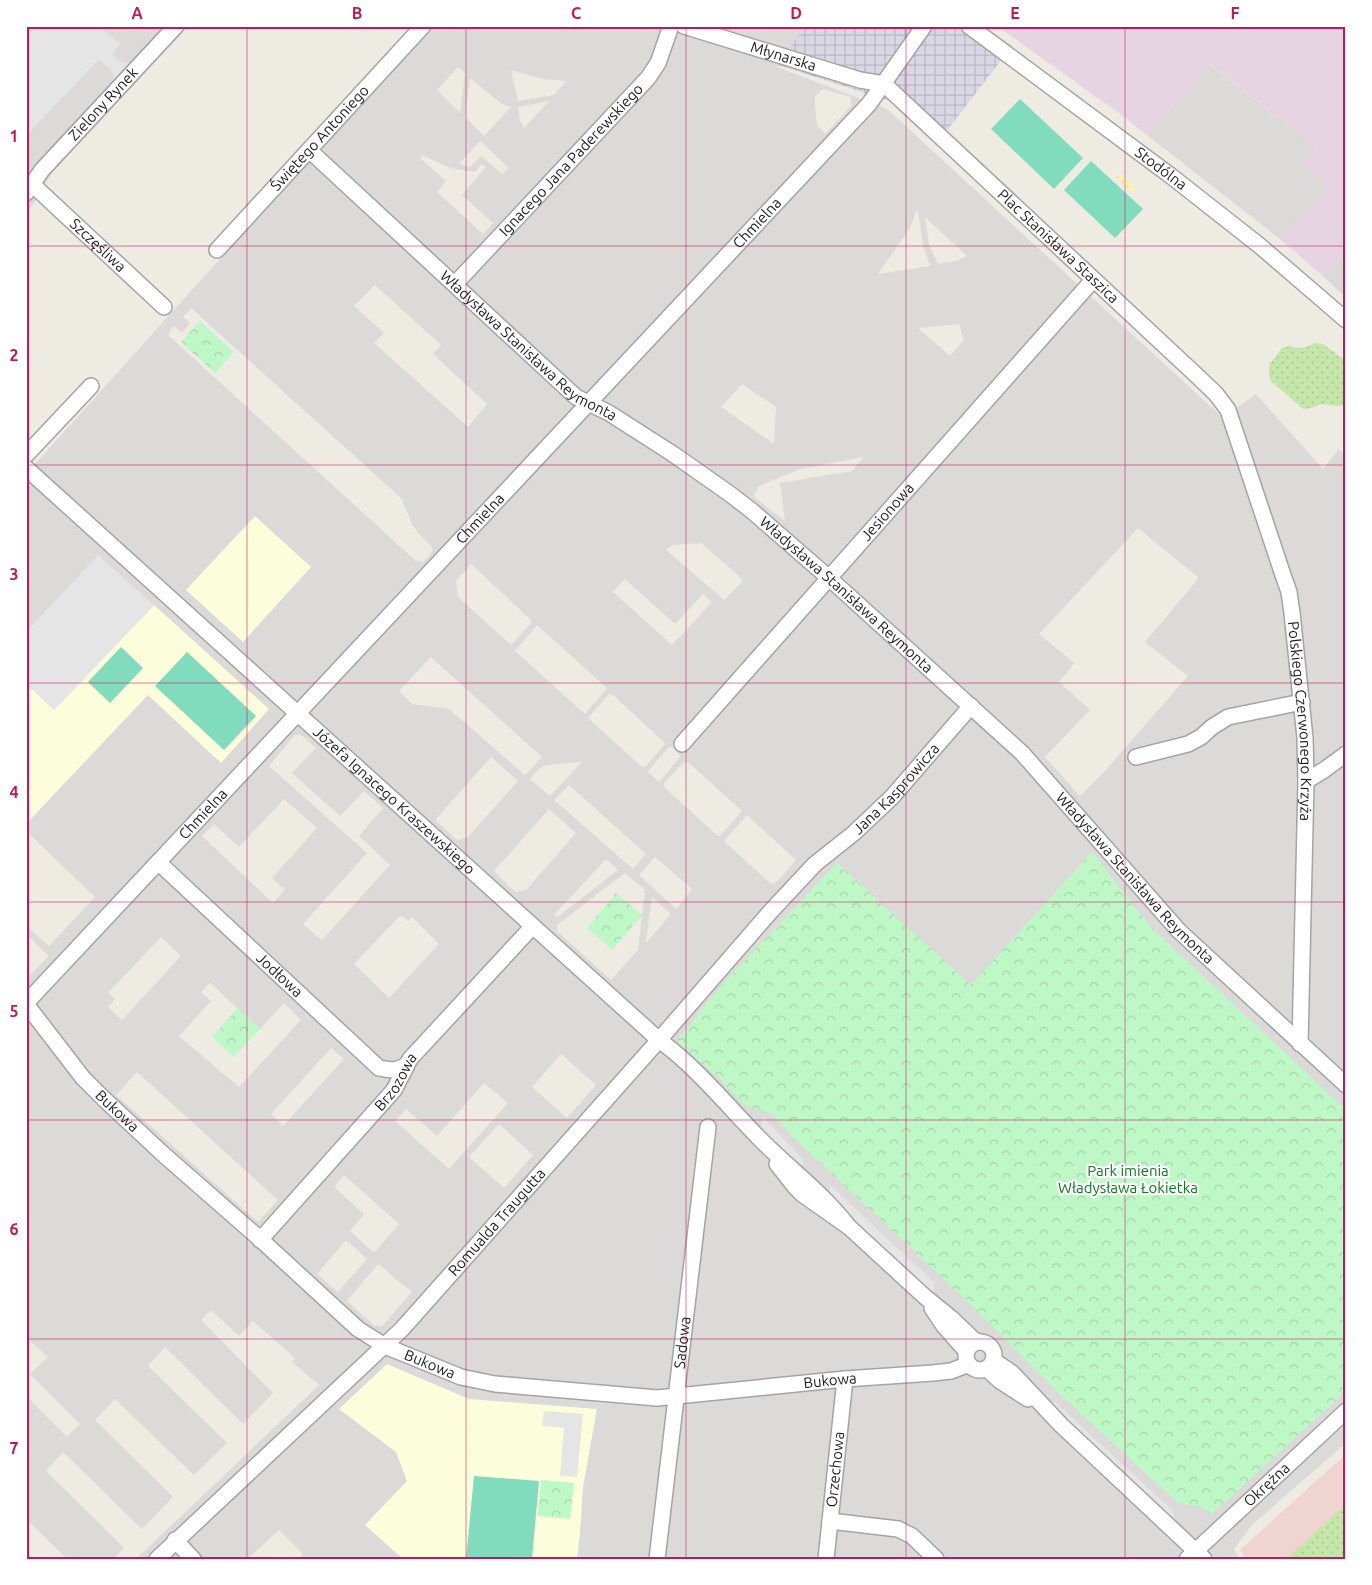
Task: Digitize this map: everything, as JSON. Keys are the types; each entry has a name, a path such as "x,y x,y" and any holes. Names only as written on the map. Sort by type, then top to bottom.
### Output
{"street":[{"name":"Zielony Rynek","path":"29,189 42,170 176,26"},
{"name":"Ignacego Jana Paderewskiego","path":"455,284 648,78 658,63 670,26"},
{"name":"Młynarska","path":"684,26 860,80 884,84"},
{"name":"Chmielna","path":"26,1003 870,104 924,26"},
{"name":"Stodólna","path":"969,26 1171,176 1260,246 1346,320"},
{"name":"Świętego Antoniego","path":"217,250 417,28"},
{"name":"Plac Stanisława Staszica","path":"884,84 1194,373 1216,394 1228,410"},
{"name":"Władysława Stanisława Reymonta","path":"309,150 576,397 609,413 648,438 752,511 971,706 1022,752 1179,931 1346,1085"},
{"name":"Szczęśliwa","path":"29,189 164,307"},
{"name":"Jesionowa","path":"682,744 1093,280"},
{"path":"26,455 91,386"},
{"name":"Polskiego Czerwonego Krzyża","path":"1228,410 1289,592 1292,612 1302,702 1306,781 1300,1044"},
{"name":"Józefa Ignacego Kraszewskiego","path":"26,468 704,1079 758,1136 834,1208 849,1227 974,1340 980,1342"},
{"path":"1136,757 1188,744 1228,718 1302,702"},
{"name":"Jana Kasprowicza","path":"816,864 854,833 892,798 971,706"},
{"path":"1306,781 1346,754"},
{"name":"Jodłowa","path":"158,862 379,1068 392,1071 401,1069 406,1065"},
{"name":"Romualda Traugutta","path":"157,1559 175,1540 385,1346 413,1317 771,911 816,864"},
{"name":"Brzozowa","path":"260,1240 394,1090 406,1065 533,926"},
{"name":"Bukowa","path":"26,1003 83,1078 103,1098 162,1154 358,1329 385,1346 461,1377 495,1384 657,1398 846,1379 951,1371 968,1358"},
{"name":"Sadowa","path":"657,1559 708,1127"},
{"name":"Józefa Ignacego Kraszewskiego","path":"924,1296 968,1358"},
{"path":"990,1364 993,1352 991,1348 980,1342 972,1345 968,1358 976,1369 990,1364 1012,1374 1042,1406 1195,1556"},
{"name":"Orzechowa","path":"826,1559 846,1379"},
{"name":"Okrężna","path":"1195,1556 1346,1411"},
{"path":"830,1521 898,1528 912,1536 936,1559"},
{"path":"175,1540 193,1559"}],"shaded area":[{"path":"26,26 176,26 73,136 33,205 26,212"},
{"path":"26,26 100,26 120,44 112,55 119,61 139,66 113,93 113,74 99,59 26,136"},
{"path":"430,26 805,26 777,67 887,109 1223,418 1256,394 1323,469 1339,449 1346,456 1346,1443 1252,1525 1234,1549 1239,1559 298,1559 303,1554 279,1530 247,1559 136,1559 319,1385 292,1362 295,1358 253,1321 239,1336 211,1310 201,1320 273,1393 243,1424 165,1347 148,1366 227,1443 194,1475 115,1399 95,1420 173,1497 142,1529 63,1452 46,1471 124,1548 113,1559 67,1559 26,1519 26,1396 67,1437 80,1424 30,1374 48,1357 26,1337 26,979 49,956 26,934 26,926 49,946 95,897 26,831 26,474","holes":["458,67 465,73 460,113 437,90","511,70 543,79 566,81 554,95 518,101","470,78 503,105 511,107 484,136 465,117","823,89 851,97 851,106 825,134 817,125 815,96 818,93","549,101 525,127 524,127 520,121 518,107","480,141 509,168 502,174 481,156 470,167 459,164","422,155 450,168 475,172 482,164 486,167 462,195 493,223 483,234 437,192 446,181 420,158","917,210 923,245 930,266 878,274 910,228","925,217 967,256 956,261 938,264 929,244","375,285 441,345 433,354 487,404 468,427 374,343 384,333 354,306","191,308 401,498 413,526 432,547 432,552 423,562 416,561 169,336 169,332 174,326 182,333 190,323 183,317","959,324 964,340 950,356 918,328","742,384 776,407 774,444 721,407","864,457 852,471 780,483 785,521 753,496 759,486 800,469","1138,528 1199,578 1145,642 1188,676 1105,771 1080,796 1045,757 1090,710 1059,682 1074,663 1039,634","701,543 743,581 724,600 666,550 672,545","471,564 530,619 531,623 511,645 458,597 456,581","625,579 675,624 703,594 712,602 672,645 613,592","537,625 607,688 585,714 515,651","431,657 542,757 525,775 449,709 412,704 399,691","609,694 613,695 665,744 645,767 641,766 588,718","295,735 301,735 316,748 292,773 340,816 364,791 383,808 359,836 390,865 322,940 303,924 367,853 269,766","669,747 672,747 680,755 659,782 648,772","491,757 518,781 467,838 457,840 435,820","582,762 550,796 530,779 539,769 546,765","688,762 741,810 720,836 664,787 664,783 683,763","569,785 646,854 633,869 554,800","284,799 317,828 272,878 285,890 273,903 202,836 214,824 239,847","549,809 576,833 526,890 515,892 494,871","746,816 796,860 776,883 771,884 725,842","655,857 692,889 676,909 639,875","606,859 618,870 557,917 554,915","625,873 645,890 638,950 611,980 557,931 557,925","652,897 671,914 646,942","402,916 408,921 412,917 439,944 389,998 354,964 399,917","161,937 181,956 122,1020 108,1007 115,999 108,993","210,983 260,1029 284,1003 301,1020 239,1087 179,1036 211,1001 201,992","331,1048 344,1059 283,1126 271,1114","561,1054 596,1085 567,1118 532,1087","137,1072 278,1200 258,1222 116,1095","484,1083 508,1103 449,1169 395,1121 406,1109 437,1136","499,1124 533,1155 504,1188 469,1157","344,1175 399,1224 374,1253 350,1231 364,1214 334,1187","346,1240 367,1259 338,1292 317,1274","378,1264 412,1292 382,1326 375,1326 347,1301"]},
{"path":"805,26 984,26 1012,46 936,145 889,101 778,65"},
{"path":"997,26 1346,26 1346,252 1322,275 1280,239 1329,187 1302,162 1316,147 1210,64 1147,135"},
{"path":"1209,64 1316,147 1329,187 1280,239 1147,135"},
{"path":"1346,252 1346,298 1322,275"},
{"path":"255,516 311,567 243,642 186,590"},
{"path":"98,555 154,605 54,710 33,689 31,691 26,686 26,632"},
{"path":"154,605 269,709 221,763 148,695 26,824 26,686 32,689 54,710"},
{"path":"762,1116 803,1159 802,1173 761,1132"},
{"path":"830,1185 935,1283 933,1297 830,1199"},
{"path":"387,1364 469,1399 597,1409 583,1487 577,1559 403,1559 365,1525 407,1481 396,1452 339,1409"},
{"path":"1044,1400 1056,1403 1173,1511 1175,1522"},
{"path":"544,1411 583,1414 577,1477 560,1476 564,1428 542,1426"},
{"path":"1346,1454 1346,1559 1246,1559 1240,1550"}],"green space":[{"path":"1020,99 1083,158 1054,189 991,129"},
{"path":"1091,161 1143,209 1115,238 1064,190"},
{"path":"200,321 234,352 215,373 181,342"},
{"path":"1315,343 1323,344 1346,361 1346,404 1339,406 1321,404 1303,409 1271,381 1269,365 1282,348 1289,346 1306,347"},
{"path":"121,647 143,668 110,703 88,682"},
{"path":"187,652 256,716 224,750 155,686"},
{"name":"Park imienia Władysława Łokietka","path":"1092,852 1150,926 1346,1110 1346,1391 1211,1515 1203,1507 1178,1503 1062,1396 968,1302 793,1137 772,1114 744,1105 720,1079 681,1045 678,1040 720,987 837,863 971,985"},
{"path":"616,893 642,915 612,950 587,928"},
{"path":"238,1008 260,1029 234,1057 212,1037"},
{"path":"474,1476 539,1481 532,1559 466,1559"},
{"path":"541,1480 574,1483 570,1519 538,1516"},
{"path":"1346,1504 1346,1559 1286,1559"}],"sand":[{"path":"1120,173 1136,187 1132,192 1116,177"}]}
